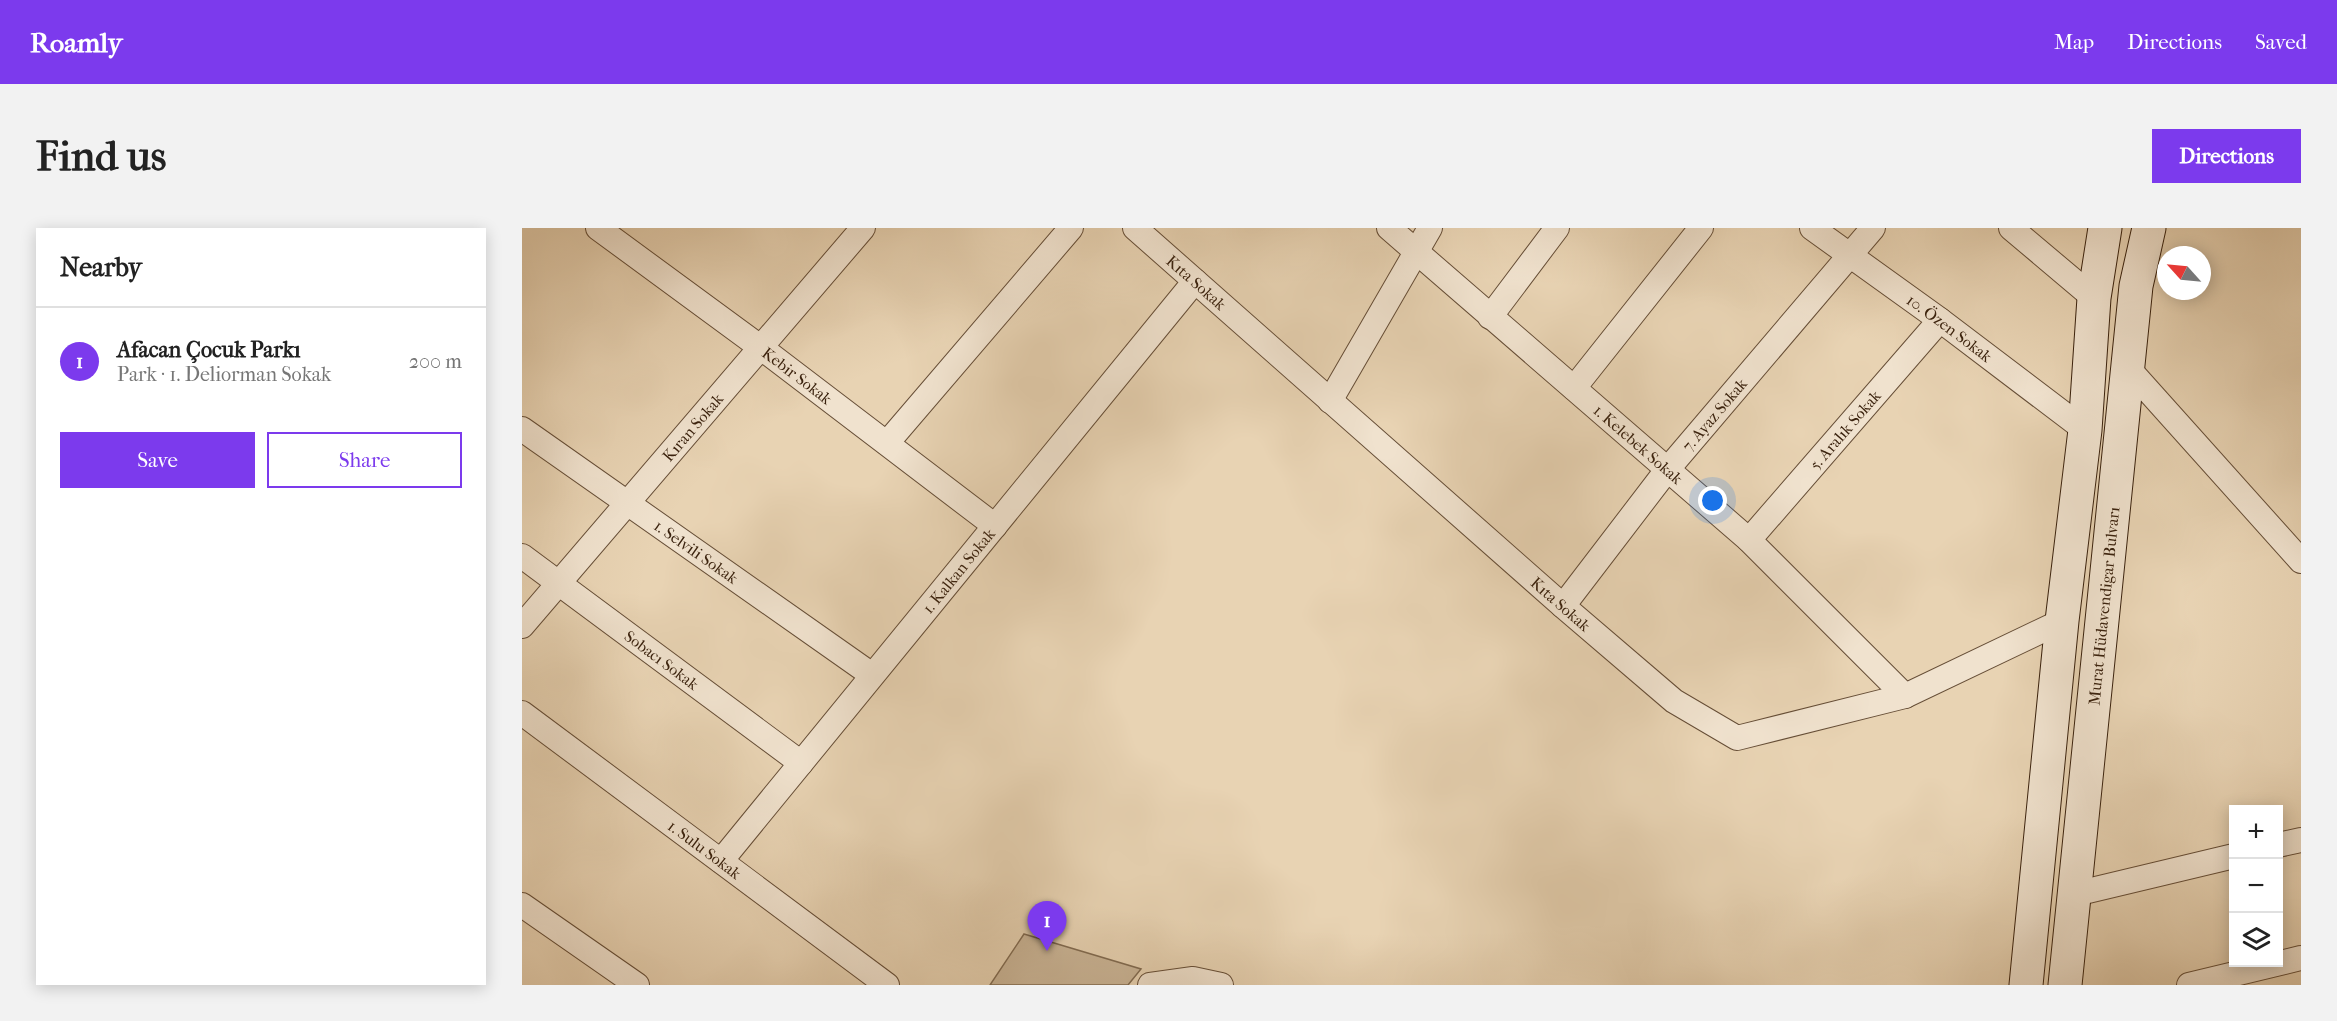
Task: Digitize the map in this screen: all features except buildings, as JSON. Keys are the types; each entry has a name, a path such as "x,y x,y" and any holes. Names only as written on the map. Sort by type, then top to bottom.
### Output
{"main road":[{"path":"2026,985 2062,621 2085,430 2094,298 2105,228"},
{"name":"Murat Hüdavendigar Bulvarı","path":"2065,985 2136,286 2149,228"}],"street":[{"name":"Kıran Sokak","path":"522,626 863,228"},
{"path":"887,443 1071,228"},
{"name":"Kıta Sokak","path":"1135,228 1563,606 1674,701 1737,738 1905,696 2062,621"},
{"name":"1. Kelebek Sokak","path":"1389,228 1749,540 1905,696"},
{"path":"1330,401 1430,228"},
{"path":"1490,316 1557,228"},
{"path":"1574,388 1701,228"},
{"name":"10. Özen Sokak","path":"1812,228 1940,320 2085,430"},
{"name":"7. Ayaz Sokak","path":"1563,606 1667,470 1873,228"},
{"path":"2011,228 2094,298"},
{"name":"Kebir Sokak","path":"607,230 995,526"},
{"name":"1. Kalkan Sokak","path":"721,861 1195,281"},
{"name":"5. Aralık Sokak","path":"1749,540 1940,320"},
{"path":"2128,368 2301,561"},
{"name":"1. Selvili Sokak","path":"522,429 872,675"},
{"name":"Sobacı Sokak","path":"522,556 801,763"},
{"name":"1. Sulu Sokak","path":"522,713 887,985"},
{"path":"2283,845 2301,840"},
{"path":"2075,894 2229,857"},
{"path":"522,905 637,985"},
{"path":"2189,985 2301,958"},
{"path":"1150,985 1193,982 1221,985"}],"shaded area":[{"path":"1024,934 1141,969 1128,985 990,985"}],"place":[{"name":"Afacan Çocuk Parkı","path":"1047,951"}]}
